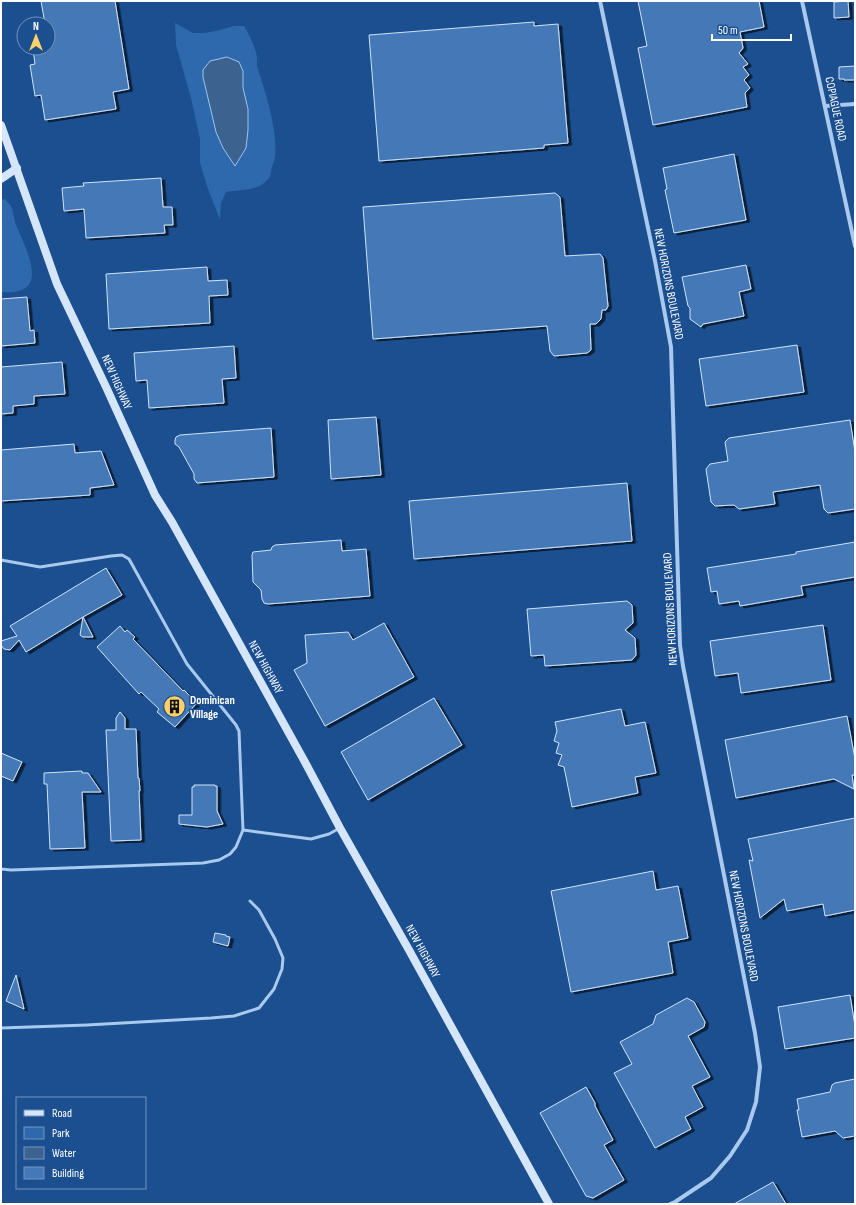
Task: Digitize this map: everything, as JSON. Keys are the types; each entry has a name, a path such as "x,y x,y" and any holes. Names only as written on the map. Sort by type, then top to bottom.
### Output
{"main road":[{"name":"NEW HIGHWAY","path":"1,125 57,284 155,495 172,522 340,828 410,950 549,1204"},
{"path":"1,179 16,168"}],"street":[{"name":"NEW HORIZONS BOULEVARD","path":"600,1 654,256 671,347 680,645 682,666 755,1033 760,1067 756,1102 747,1130 730,1156 711,1178 670,1204"},
{"name":"COPIAGUE ROAD","path":"802,1 853,230 855,246"},
{"path":"825,106 855,104"}],"lane":[{"path":"1,560 40,567 111,556 122,555 128,559 187,664 236,725 239,731 243,830 236,847 230,854 219,860 204,863 11,870 1,869"},
{"path":"243,830 311,839 329,834 340,828"},
{"path":"1,1028 211,1018 234,1016 259,1008 274,989 282,968 283,958 275,939 259,910 250,901"}],"green space":[{"path":"175,23 193,33 204,33 234,26 244,26 255,49 257,66 273,123 275,134 275,159 270,176 264,183 254,188 226,192 221,203 220,220 200,163 200,139 191,98 176,45"},
{"path":"5,199 11,206 16,225 30,260 32,271 31,280 26,288 16,292 1,292 1,200"}],"water":[{"path":"227,57 239,62 243,71 243,88 248,109 246,148 235,166 223,148 216,132 203,77 203,70 210,61"}],"building":[{"path":"41,1 115,1 129,89 113,92 116,109 45,120 41,95 35,96 30,65 35,64 34,56 56,56 56,16 44,16"},
{"path":"638,1 759,1 764,27 740,32 743,48 739,53 748,64 743,67 749,75 744,80 750,88 745,93 747,107 653,125 638,48 647,46"},
{"path":"848,1 849,17 834,18 834,2"},
{"path":"534,22 534,26 558,24 568,143 544,145 544,148 379,161 369,35"},
{"path":"855,66 855,80 839,79 839,67"},
{"path":"734,154 746,220 674,233 665,190 667,189 663,168"},
{"path":"161,178 163,207 172,207 173,225 164,225 165,233 86,238 84,209 64,211 62,188 84,186 83,183"},
{"path":"555,193 560,197 565,256 600,254 603,258 608,306 606,310 602,310 601,319 596,324 590,324 591,350 587,353 554,356 550,351 547,326 373,339 363,207"},
{"path":"746,265 751,289 739,292 744,316 703,324 701,327 690,319 690,308 688,306 682,277"},
{"path":"207,267 208,281 227,280 228,295 209,296 210,323 109,329 106,274"},
{"path":"27,297 30,331 34,330 35,343 1,346 1,299"},
{"path":"797,345 804,392 706,406 699,359"},
{"path":"234,346 236,378 222,379 224,403 149,408 147,380 136,381 134,353"},
{"path":"62,362 65,394 34,396 34,404 13,406 13,413 1,414 1,367"},
{"path":"376,417 381,475 331,479 328,420"},
{"path":"850,420 855,452 855,509 828,513 824,509 820,485 773,492 775,504 739,509 734,505 715,506 711,502 706,469 710,464 728,461 725,442 729,438"},
{"path":"271,428 274,477 197,483 194,479 194,474 179,447 175,444 176,437 180,435"},
{"path":"74,444 75,453 101,451 114,485 90,488 90,495 1,501 1,450"},
{"path":"627,483 632,541 414,559 409,501"},
{"path":"341,540 342,551 366,549 370,596 268,604 264,603 261,590 253,582 253,552 271,550 275,545"},
{"path":"855,542 855,577 801,586 803,595 740,606 739,601 719,604 717,591 711,592 707,568 796,554 796,552"},
{"path":"106,568 122,595 26,652 19,640 10,650 4,649 1,645 1,641 17,636 10,626"},
{"path":"627,601 632,605 633,623 625,630 635,638 636,655 632,660 545,666 544,655 531,656 527,609"},
{"path":"83,617 93,637 83,637 80,635"},
{"path":"384,623 414,677 325,726 294,670 307,663 305,635 348,632 353,640"},
{"path":"823,625 831,680 741,693 738,673 715,676 710,641"},
{"path":"120,626 125,632 127,630 135,637 133,639 183,691 184,690 192,698 191,699 196,704 175,727 157,712 159,709 141,692 139,694 97,647"},
{"path":"434,698 462,745 368,800 341,752"},
{"path":"621,709 625,726 645,722 656,773 635,777 638,793 572,807 564,767 558,765 562,755 556,753 559,743 554,741 557,731 555,722"},
{"path":"120,712 125,718 125,729 136,729 140,791 141,840 111,841 106,730 116,730 116,718"},
{"path":"847,716 855,759 855,775 852,775 854,789 834,779 736,798 725,740"},
{"path":"1,753 22,762 13,781 1,776"},
{"path":"82,771 82,773 88,773 101,792 82,792 85,848 50,849 47,784 44,784 44,773"},
{"path":"194,785 217,786 217,811 223,824 207,827 179,824 179,815 192,815 192,787 194,787"},
{"path":"855,818 855,910 825,916 823,904 787,911 784,899 760,918 749,860 753,861 748,839"},
{"path":"653,871 656,890 678,886 688,938 668,942 673,973 571,992 551,891"},
{"path":"215,933 230,937 228,946 213,942"},
{"path":"16,975 24,1009 6,1001"},
{"path":"850,995 855,1026 855,1038 785,1049 778,1007"},
{"path":"687,998 694,1002 705,1022 704,1027 688,1036 710,1077 692,1086 703,1107 685,1117 691,1129 655,1148 614,1073 632,1064 620,1042 653,1024 656,1015"},
{"path":"855,1079 855,1136 843,1138 835,1131 802,1137 797,1110 799,1110 797,1099 830,1092 832,1085 835,1083"},
{"path":"586,1087 613,1140 604,1145 624,1180 593,1198 586,1196 540,1113"},
{"path":"773,1182 786,1204 734,1204"}],"place":[{"name":"Dominican Village","path":"175,707"}]}
